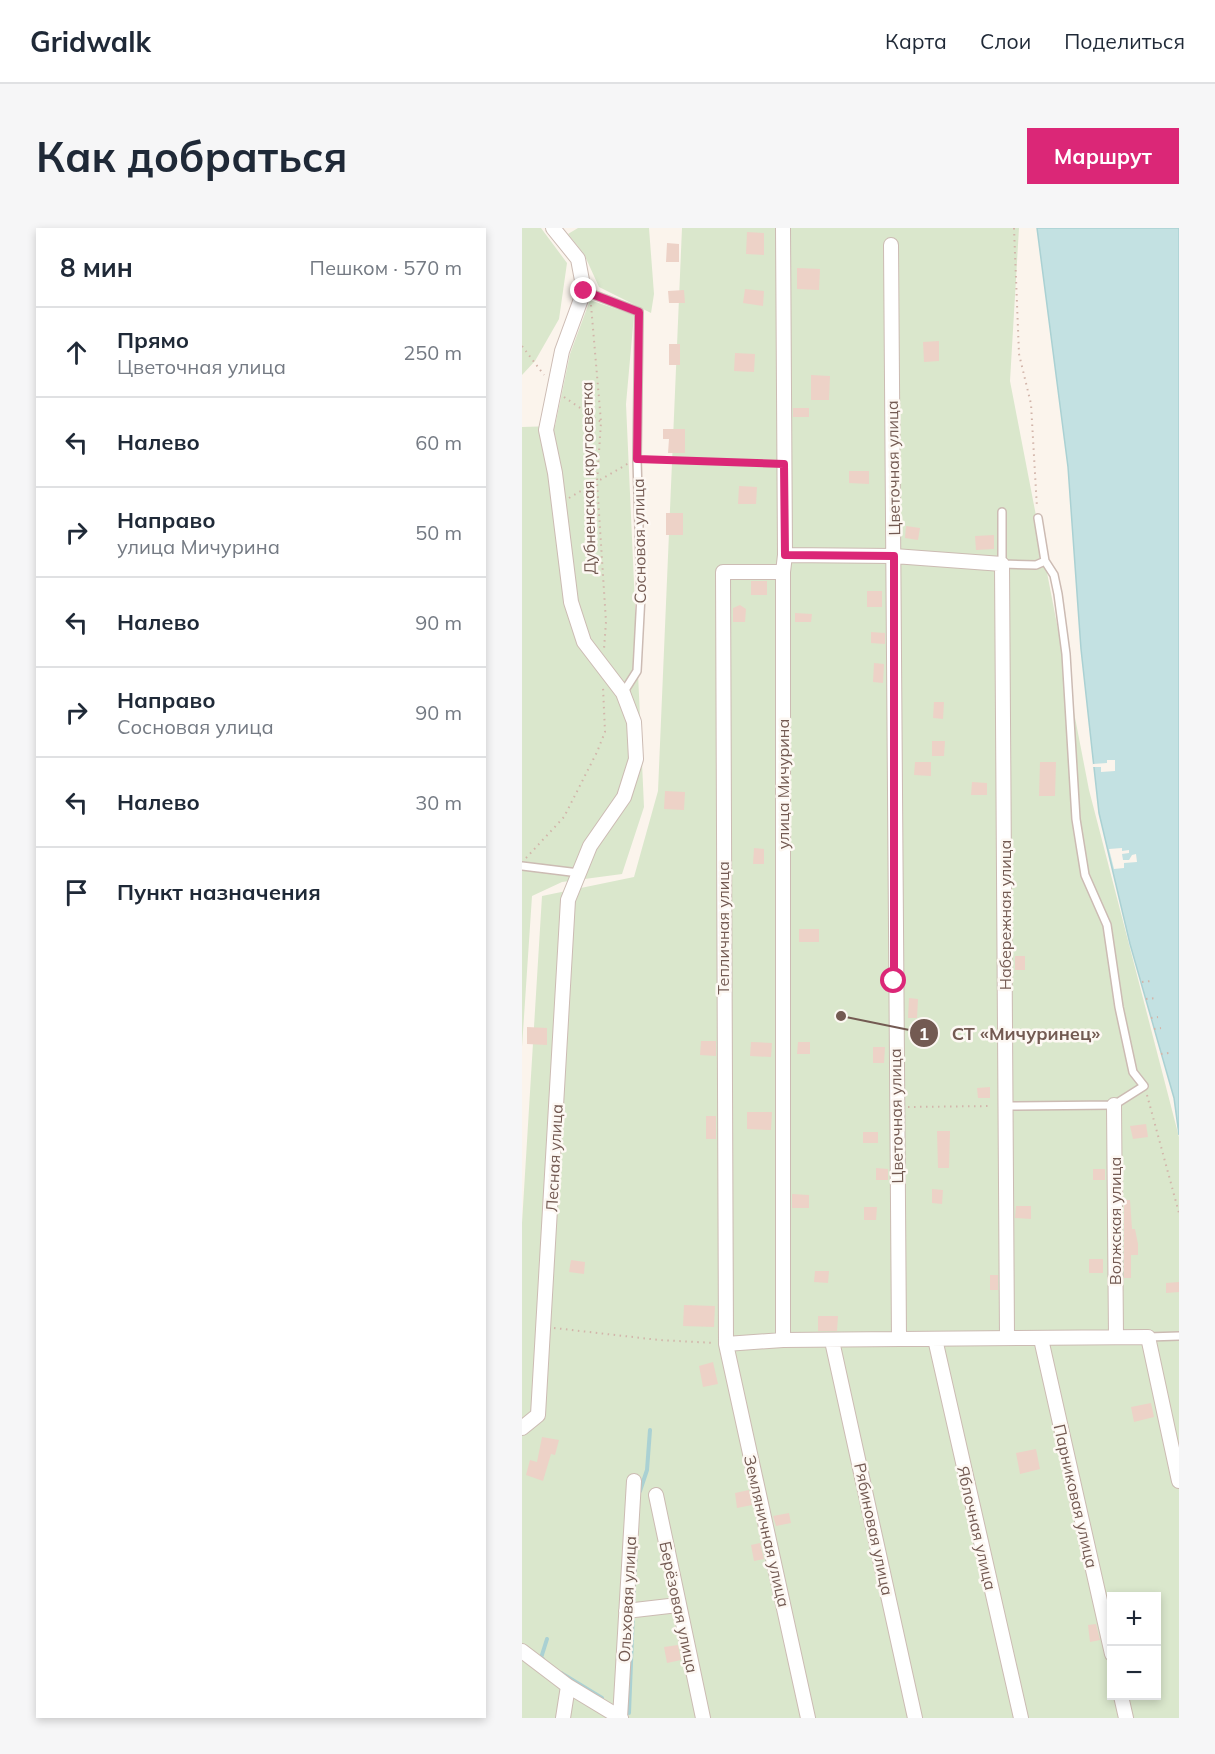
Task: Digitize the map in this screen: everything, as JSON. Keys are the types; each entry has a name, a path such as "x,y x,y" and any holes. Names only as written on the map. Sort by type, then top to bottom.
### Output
{"street":[{"path":"553,228 578,260 584,291"},
{"name":"улица Мичурина","path":"783,228 785,555 783,572 783,1340"},
{"name":"Цветочная улица","path":"891,245 899,1339"},
{"name":"Лесная улица","path":"522,1428 538,1415 545,1327 568,900 590,846 624,797 636,759 634,722 623,693 584,642 575,618 546,430 562,351 584,291"},
{"path":"785,555 894,556 1002,564"},
{"name":"Набережная улица","path":"1002,564 1007,1338"},
{"name":"Тепличная улица","path":"726,1344 723,572 783,572"},
{"name":"Волжская улица","path":"1114,1105 1116,1337"},
{"path":"726,1344 783,1340 1148,1337 1179,1481"},
{"name":"Парниковая улица","path":"1041,1338 1110,1646"},
{"name":"Яблочная улица","path":"935,1339 1021,1718"},
{"name":"Рябиновая улица","path":"832,1341 915,1718"},
{"name":"Земляничная улица","path":"726,1344 808,1718"},
{"name":"Ольховая улица","path":"621,1718 632,1610 634,1480"},
{"name":"Берёзовая улица","path":"656,1496 703,1718"},
{"path":"632,1610 678,1605"},
{"path":"522,1652 568,1686 621,1718"},
{"path":"563,1718 568,1686"},
{"path":"1122,1700 1126,1718"}],"lane":[{"name":"Сосновая улица","path":"584,291 639,312 637,459 641,595 637,671 623,693"},
{"path":"1002,512 1002,564 1036,565 1046,561"},
{"path":"1006,1106 1114,1105 1144,1086 1133,1072 1119,1007 1107,925 1085,875 1076,819 1066,654 1056,584 1046,561 1038,518"},
{"path":"522,864 579,873"},
{"path":"1148,1337 1179,1336"}],"path":[{"path":"1014,228 1019,354 1031,404 1038,518"},
{"name":"Дубненская кругосветка","path":"522,864 564,818 597,752 604,732 603,667 606,622 597,482 602,422 594,309 584,291"},
{"path":"559,503 637,459 784,464"},
{"path":"1143,982 1151,981"},
{"path":"1146,999 1156,998"},
{"path":"1151,1018 1158,1017"},
{"path":"1154,1029 1161,1028"},
{"path":"1161,1054 1169,1053"},
{"path":"1144,1086 1179,1213"},
{"path":"896,1107 1006,1106"},
{"path":"545,1327 659,1340 726,1344"}],"green space":[{"path":"522,228 541,228 567,263 559,319 535,361 522,375"},
{"path":"578,228 649,228 654,294 651,313 599,287 584,254 568,234"},
{"path":"682,228 1019,228 1010,381 1089,790 1179,1137 1179,1718 522,1718 522,1223 542,896 634,877 658,791"},
{"path":"590,300 634,315 626,404 644,807 622,874 562,882 532,896 522,1047 522,427 555,426 570,354"}],"water":[{"path":"1037,228 1179,228 1179,1135 1174,1098 1130,944 1099,813 1081,649 1068,467"}],"pier":[{"path":"1107,760 1115,760 1115,771 1101,772 1101,767 1093,767 1093,764 1107,763"},
{"path":"1122,848 1122,851 1129,850 1129,853 1122,854 1123,860 1129,860 1132,855 1136,854 1137,862 1124,863 1124,868 1114,869 1109,849"}],"building":[{"path":"747,232 764,233 764,255 746,254"},
{"path":"667,243 679,244 679,262 666,262"},
{"path":"797,268 820,269 819,290 797,289"},
{"path":"745,289 764,291 763,306 743,303"},
{"path":"684,290 685,303 669,303 668,291"},
{"path":"939,341 939,361 924,362 923,342"},
{"path":"669,344 680,344 680,365 669,365"},
{"path":"735,353 755,354 754,372 734,371"},
{"path":"811,375 830,376 829,400 811,400"},
{"path":"793,408 809,408 809,417 793,417"},
{"path":"663,429 685,429 685,453 668,453 669,439 663,439"},
{"path":"849,471 869,471 869,484 849,483"},
{"path":"739,486 757,487 756,504 738,504"},
{"path":"666,513 683,513 683,535 666,535"},
{"path":"906,526 920,528 918,540 905,538"},
{"path":"994,535 994,549 976,550 975,536"},
{"path":"751,581 767,581 767,595 751,595"},
{"path":"867,591 882,591 882,607 867,607"},
{"path":"740,605 746,609 745,622 733,622 733,608"},
{"path":"795,613 812,614 811,622 795,622"},
{"path":"871,632 885,633 885,644 871,643"},
{"path":"874,663 884,664 883,683 873,682"},
{"path":"934,702 944,702 943,719 933,718"},
{"path":"932,741 945,741 944,756 932,756"},
{"path":"915,762 931,762 931,776 914,775"},
{"path":"1040,762 1056,762 1055,796 1039,796"},
{"path":"972,782 987,783 987,795 971,795"},
{"path":"665,791 685,792 684,810 664,809"},
{"path":"754,848 764,849 764,864 753,864"},
{"path":"799,929 819,929 819,942 799,942"},
{"path":"1015,956 1025,956 1025,970 1015,970"},
{"path":"909,998 918,999 917,1018 908,1018"},
{"path":"527,1027 547,1028 547,1045 527,1044"},
{"path":"701,1041 716,1041 716,1056 700,1055"},
{"path":"751,1042 772,1043 771,1057 750,1056"},
{"path":"798,1042 810,1042 810,1054 797,1054"},
{"path":"873,1047 885,1047 884,1063 873,1063"},
{"path":"990,1087 990,1098 978,1098 977,1088"},
{"path":"747,1112 772,1112 771,1130 747,1129"},
{"path":"706,1116 716,1116 716,1139 706,1139"},
{"path":"1146,1124 1148,1137 1133,1139 1130,1126"},
{"path":"937,1131 950,1131 949,1168 938,1168"},
{"path":"863,1132 878,1132 878,1143 863,1143"},
{"path":"876,1168 888,1169 888,1180 876,1180"},
{"path":"1093,1169 1105,1169 1105,1180 1093,1180"},
{"path":"932,1189 943,1190 942,1204 932,1203"},
{"path":"792,1194 809,1195 809,1208 792,1208"},
{"path":"1124,1200 1130,1200 1132,1229 1135,1229 1138,1244 1138,1255 1131,1255 1131,1278 1124,1278"},
{"path":"1016,1206 1031,1206 1031,1219 1015,1218"},
{"path":"864,1207 877,1207 876,1220 864,1220"},
{"path":"1089,1259 1103,1259 1103,1273 1089,1273"},
{"path":"571,1260 585,1262 584,1274 569,1272"},
{"path":"815,1271 829,1271 828,1283 814,1282"},
{"path":"990,1275 998,1275 998,1290 990,1290"},
{"path":"1179,1282 1179,1292 1166,1293 1166,1283"},
{"path":"684,1305 715,1306 714,1327 683,1326"},
{"path":"818,1316 838,1316 837,1331 818,1331"},
{"path":"713,1362 718,1384 703,1387 699,1366"},
{"path":"1151,1403 1154,1417 1134,1422 1131,1407"},
{"path":"542,1437 559,1440 555,1455 551,1454 543,1481 526,1475 530,1460 537,1462"},
{"path":"1036,1449 1040,1469 1020,1474 1016,1453"},
{"path":"749,1490 752,1505 737,1508 735,1493"},
{"path":"789,1513 791,1523 776,1526 773,1516"},
{"path":"760,1543 764,1559 754,1561 751,1545"},
{"path":"1096,1624 1100,1640 1090,1642 1088,1625"},
{"path":"678,1645 681,1660 667,1663 664,1647"}],"waterway":[{"path":"640,1491 647,1470 650,1430"},
{"path":"633,1605 636,1549"},
{"path":"629,1713 633,1612"},
{"path":"543,1659 541,1658 547,1639"},
{"path":"561,1673 602,1698"}],"place":[{"name":"СТ «Мичуринец»","path":"841,1016"}],"route":[{"path":"584,291 639,312 637,459 784,464 785,555 894,556 894,981"}]}
